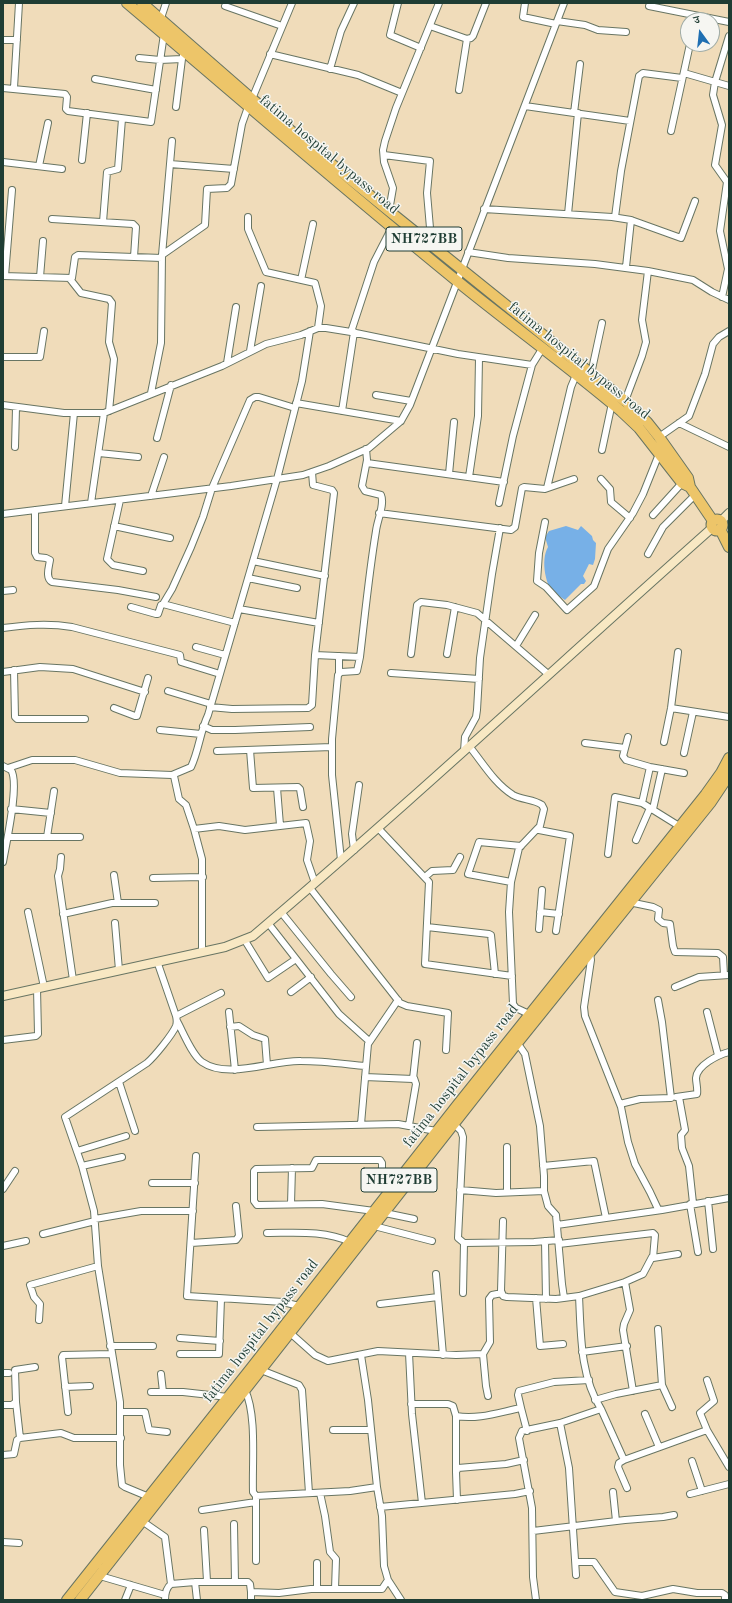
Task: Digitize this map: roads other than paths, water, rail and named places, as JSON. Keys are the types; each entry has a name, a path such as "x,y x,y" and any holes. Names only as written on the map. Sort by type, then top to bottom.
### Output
{"highway":[{"name":"fatima hospital bypass road","path":"127,3 158,23 392,227 458,282 591,374 625,401 647,422 659,437 688,478 689,488"},
{"name":"fatima hospital bypass road","path":"142,3 158,23 164,34 183,55 250,103 425,241 461,271 520,325 542,349 612,403 639,428 659,454 689,488 717,525 729,547"},
{"name":"fatima hospital bypass road","path":"514,1040 529,1014 710,789 729,758"},
{"name":"fatima hospital bypass road","path":"67,1600 149,1496 167,1482 245,1390 261,1370 287,1330 299,1306 436,1131 463,1105 514,1040 590,953 712,802 729,775"},
{"name":"fatima hospital bypass road","path":"80,1600 142,1521 167,1482 228,1398 385,1213 454,1124 463,1105"}],"main road":[{"path":"3,996 225,947 253,936 354,850 548,674 729,514"}],"street":[{"path":"14,88 19,3"},
{"path":"158,23 166,3"},
{"path":"70,279 73,276 76,256 162,256 205,225 207,189 230,187 242,124 292,3"},
{"path":"330,68 341,31 354,3"},
{"path":"398,3 390,35 421,48"},
{"path":"389,212 393,188 384,162 385,141 402,93 439,3"},
{"path":"430,26 467,39 471,38 486,3"},
{"path":"525,3 523,17 585,25 598,30 626,32"},
{"path":"3,514 151,496 303,475 366,449 386,435 400,421 411,401 564,3"},
{"path":"670,10 672,3"},
{"path":"225,6 282,26"},
{"path":"649,6 729,22"},
{"path":"3,88 65,94 67,97 66,110 151,122 164,34"},
{"path":"722,296 728,269 720,226 727,182 715,165 722,122 713,95 715,82 729,36"},
{"path":"459,90 467,39"},
{"path":"3,40 17,40"},
{"path":"671,131 688,52"},
{"path":"270,54 358,75 402,93"},
{"path":"139,58 160,60 183,55 176,106"},
{"path":"568,214 580,64"},
{"path":"615,218 630,121 640,74 683,76 729,86"},
{"path":"95,79 156,90"},
{"path":"525,106 630,121"},
{"path":"82,160 87,113"},
{"path":"103,222 107,172 118,169 122,119"},
{"path":"722,122 729,125"},
{"path":"39,166 48,123"},
{"path":"152,393 161,343 162,256 172,141"},
{"path":"384,155 430,161 427,193 430,228 429,235 425,241"},
{"path":"3,162 62,169"},
{"path":"170,164 234,169"},
{"path":"12,190 4,276 70,279 81,293 109,299 112,303 110,342 114,359 91,503"},
{"path":"484,209 568,214 631,220 681,238 695,201"},
{"path":"248,217 248,229 266,272 314,282 317,286 320,306 318,328"},
{"path":"52,219 135,225 134,257"},
{"path":"626,267 631,220"},
{"path":"301,280 313,224"},
{"path":"342,411 352,332 374,262 392,227"},
{"path":"40,277 43,241"},
{"path":"468,252 508,258 595,264 648,271 693,280 729,300"},
{"path":"625,401 646,342 642,320 648,271"},
{"path":"250,351 260,286"},
{"path":"227,363 236,307"},
{"path":"591,374 602,323"},
{"path":"3,405 16,408 74,413 106,412 227,363 266,344 301,335 318,328 352,332 479,358 532,365"},
{"path":"3,357 40,357 44,331"},
{"path":"6,767 32,760 71,760 120,773 172,775 192,767 198,752 203,726 211,706 278,479 302,381 310,331"},
{"path":"659,437 686,419 690,414 705,374 713,344 719,337 729,331"},
{"path":"499,503 513,436 532,365 542,349"},
{"path":"469,477 477,431 479,358"},
{"path":"547,488 576,375"},
{"path":"157,438 171,385"},
{"path":"376,395 411,401"},
{"path":"131,607 158,614 161,605 164,604 172,590 191,547 203,517 212,488 252,398 259,397 296,406 363,413 400,421"},
{"path":"602,450 612,403"},
{"path":"15,447 16,408"},
{"path":"65,506 74,413"},
{"path":"449,474 454,422"},
{"path":"679,423 729,447"},
{"path":"339,673 357,671 368,593 369,574 379,513 383,499 381,495 365,491 363,489 367,463 366,449"},
{"path":"99,453 138,456"},
{"path":"545,522 539,553 537,582 546,587 567,610 594,586 608,549 630,518 643,494 659,454"},
{"path":"151,496 164,456"},
{"path":"367,463 504,482"},
{"path":"168,691 211,706 232,709 308,708 312,705 315,655 334,493 332,490 313,485 312,472"},
{"path":"379,513 511,530 515,527 522,488 547,488 574,479"},
{"path":"601,479 610,488 613,504 630,518"},
{"path":"653,515 689,488"},
{"path":"648,554 663,527 689,488"},
{"path":"120,500 107,559 113,565 143,571"},
{"path":"35,510 35,553 37,557 50,560 49,581 118,590 156,597"},
{"path":"114,526 170,538"},
{"path":"500,528 480,658 476,717 465,737 467,748 482,761 491,776 512,794 542,805 544,809 538,828 518,848 511,882 509,912 514,1007 529,1014"},
{"path":"253,561 325,576"},
{"path":"248,578 297,588"},
{"path":"3,592 13,590"},
{"path":"411,654 417,605 421,602 455,607 477,613 548,674"},
{"path":"164,604 235,623"},
{"path":"447,654 455,607"},
{"path":"239,609 319,623"},
{"path":"516,646 535,615"},
{"path":"3,628 40,624 57,624 72,627 180,655 181,662 220,674"},
{"path":"196,647 225,655"},
{"path":"664,742 671,708 678,652"},
{"path":"315,655 360,657"},
{"path":"339,656 339,673 332,747 333,793 342,860"},
{"path":"3,672 40,667 73,668 145,692"},
{"path":"14,670 14,715 17,719 85,719"},
{"path":"391,673 479,679"},
{"path":"114,708 137,716 148,678"},
{"path":"671,708 729,717"},
{"path":"684,753 693,712"},
{"path":"203,726 212,730 310,727"},
{"path":"160,730 201,734"},
{"path":"628,737 623,756 626,760 650,767 684,773"},
{"path":"585,743 625,748"},
{"path":"217,751 332,747"},
{"path":"250,750 252,787 254,789 299,788 303,808"},
{"path":"3,862 12,809 14,779 13,772 6,767"},
{"path":"642,803 650,767"},
{"path":"636,840 652,809 662,769"},
{"path":"172,775 174,776 180,800 186,806 202,859 202,952"},
{"path":"354,850 352,834 359,785"},
{"path":"277,788 280,825"},
{"path":"47,837 54,791"},
{"path":"608,854 614,799 617,796 642,803 679,826"},
{"path":"12,809 51,813"},
{"path":"194,829 219,826 245,830 305,822 307,824 310,842 307,860 312,885 400,1003 407,1006 448,1013 446,1050"},
{"path":"378,828 429,882 425,964 512,976"},
{"path":"538,828 540,831 568,835 570,838 556,931"},
{"path":"6,838 80,837"},
{"path":"511,882 468,874 479,842 521,846"},
{"path":"61,857 58,876 73,980"},
{"path":"425,877 432,871 453,870 460,857"},
{"path":"114,875 118,903"},
{"path":"154,878 202,877"},
{"path":"539,929 542,890"},
{"path":"620,901 653,907 659,910 658,919 663,923 670,924 672,946 675,952 721,954 727,975 698,977 675,987"},
{"path":"63,914 106,904 155,903"},
{"path":"3,1040 36,1036 38,1034 40,987 28,912"},
{"path":"281,912 351,997"},
{"path":"540,912 559,914"},
{"path":"115,923 119,970"},
{"path":"268,923 342,1017 369,1041"},
{"path":"427,927 491,935 495,974"},
{"path":"244,939 268,978 296,960"},
{"path":"590,953 591,960 584,1007 585,1016 620,1104 635,1164 658,1209 662,1210"},
{"path":"158,961 177,1019 194,1053 201,1061 210,1066 235,1070 303,1061 366,1066"},
{"path":"291,992 311,977"},
{"path":"149,1496 123,1486 120,1465 120,1397 110,1346 98,1266 95,1220 82,1166 65,1117 151,1060 175,1028 177,1019 221,993"},
{"path":"361,1124 369,1041 398,1000"},
{"path":"658,1000 663,1028 671,1098"},
{"path":"229,1012 235,1070"},
{"path":"707,1012 718,1055"},
{"path":"230,1026 239,1026 254,1035 265,1039 267,1065"},
{"path":"514,1040 525,1054 534,1095 540,1126 544,1191 548,1206 556,1215 564,1298"},
{"path":"409,1125 416,1084 414,1078 417,1043"},
{"path":"620,1104 640,1099 671,1098 697,1094 696,1079 698,1071 712,1058 729,1052"},
{"path":"365,1077 411,1080 414,1078"},
{"path":"119,1082 135,1132"},
{"path":"679,1097 685,1130 681,1135 682,1148 689,1166 698,1252"},
{"path":"257,1127 361,1124 409,1125 436,1131"},
{"path":"454,1124 461,1131 463,1137 458,1238 464,1243 502,1243 545,1241 559,1242 653,1233 655,1235 652,1257 643,1274 625,1282 579,1296 546,1299 507,1297 503,1296 502,1293 502,1243 503,1221"},
{"path":"77,1151 126,1136"},
{"path":"506,1192 507,1147"},
{"path":"196,1156 187,1296 283,1302 299,1306"},
{"path":"82,1166 122,1157"},
{"path":"374,1211 322,1204 257,1205 254,1203 254,1171 256,1169 312,1168 316,1160 380,1160 382,1166 378,1178 393,1187"},
{"path":"543,1166 594,1161 606,1218"},
{"path":"291,1204 292,1168"},
{"path":"3,1189 15,1171"},
{"path":"152,1183 195,1183"},
{"path":"460,1190 506,1192 544,1191"},
{"path":"557,1224 662,1210 729,1198"},
{"path":"708,1201 713,1249"},
{"path":"190,1244 236,1240 239,1236 236,1206"},
{"path":"43,1234 95,1220 140,1211 193,1210"},
{"path":"385,1213 414,1219"},
{"path":"374,1226 432,1241"},
{"path":"267,1233 307,1233 337,1237 350,1242"},
{"path":"3,1246 26,1241"},
{"path":"545,1241 546,1299"},
{"path":"463,1293 464,1243"},
{"path":"652,1257 654,1258 678,1254"},
{"path":"39,1320 40,1304 34,1297 30,1285 98,1266"},
{"path":"436,1274 443,1355"},
{"path":"625,1282 630,1306 630,1314 623,1327 633,1391"},
{"path":"488,1396 483,1354 490,1342 489,1299 492,1295 502,1293"},
{"path":"579,1296 582,1352 589,1380 596,1400 624,1460"},
{"path":"380,1304 438,1297"},
{"path":"536,1298 540,1346 563,1344"},
{"path":"180,1354 217,1354 220,1352 221,1299"},
{"path":"658,1329 662,1385 672,1407"},
{"path":"287,1330 315,1355 328,1361 378,1351 443,1355 483,1354"},
{"path":"180,1338 220,1341"},
{"path":"110,1346 154,1346"},
{"path":"582,1352 627,1346"},
{"path":"409,1353 411,1404 422,1503"},
{"path":"68,1412 63,1355 112,1354"},
{"path":"361,1355 385,1551 384,1566 388,1580 401,1600"},
{"path":"20,1438 16,1402 16,1370 35,1366"},
{"path":"261,1370 301,1387 309,1493"},
{"path":"161,1374 162,1392"},
{"path":"528,1431 518,1395 519,1391 554,1382 589,1380"},
{"path":"707,1380 714,1401 700,1413 729,1467"},
{"path":"596,1400 662,1385"},
{"path":"65,1386 90,1386"},
{"path":"245,1390 252,1417 253,1492 256,1499 256,1561"},
{"path":"151,1392 183,1392 228,1398"},
{"path":"3,1405 12,1405 16,1402"},
{"path":"411,1404 448,1404 453,1406 456,1416 457,1500"},
{"path":"456,1416 466,1418 521,1408"},
{"path":"536,1600 533,1577 532,1508 519,1438 522,1432 560,1423 601,1409"},
{"path":"120,1412 145,1412 149,1430 167,1432"},
{"path":"645,1414 659,1447"},
{"path":"560,1423 569,1468 574,1526 576,1575"},
{"path":"333,1430 371,1430"},
{"path":"626,1488 618,1467 619,1463 708,1430"},
{"path":"3,1454 14,1454 17,1440 20,1438 61,1433 76,1438 121,1438"},
{"path":"456,1472 458,1468 506,1464 524,1460"},
{"path":"692,1461 702,1491"},
{"path":"690,1494 729,1484"},
{"path":"202,1510 256,1499 377,1487"},
{"path":"380,1506 457,1500 530,1491"},
{"path":"320,1492 326,1516 330,1552 336,1559 335,1589"},
{"path":"613,1492 616,1521"},
{"path":"533,1531 674,1515"},
{"path":"142,1521 165,1537 171,1584"},
{"path":"234,1524 235,1582"},
{"path":"204,1530 207,1581"},
{"path":"3,1542 19,1543"},
{"path":"576,1562 594,1562 615,1592 638,1596 677,1589 697,1593 722,1593 725,1595 725,1600"},
{"path":"317,1563 317,1589"},
{"path":"100,1576 165,1597 168,1586 171,1584 207,1581 250,1582 251,1600"},
{"path":"251,1592 279,1593 317,1589 382,1589 388,1580"},
{"path":"195,1582 197,1600"},
{"path":"125,1600 131,1585"},
{"path":"290,1592 290,1600"},
{"path":"638,1596 644,1600"}],"water":[{"path":"566,526 578,530 581,526 592,536 596,543 593,565 589,564 583,576 586,581 565,600 559,596 555,597 549,587 545,573 544,559 548,547 545,537 549,531"}]}
